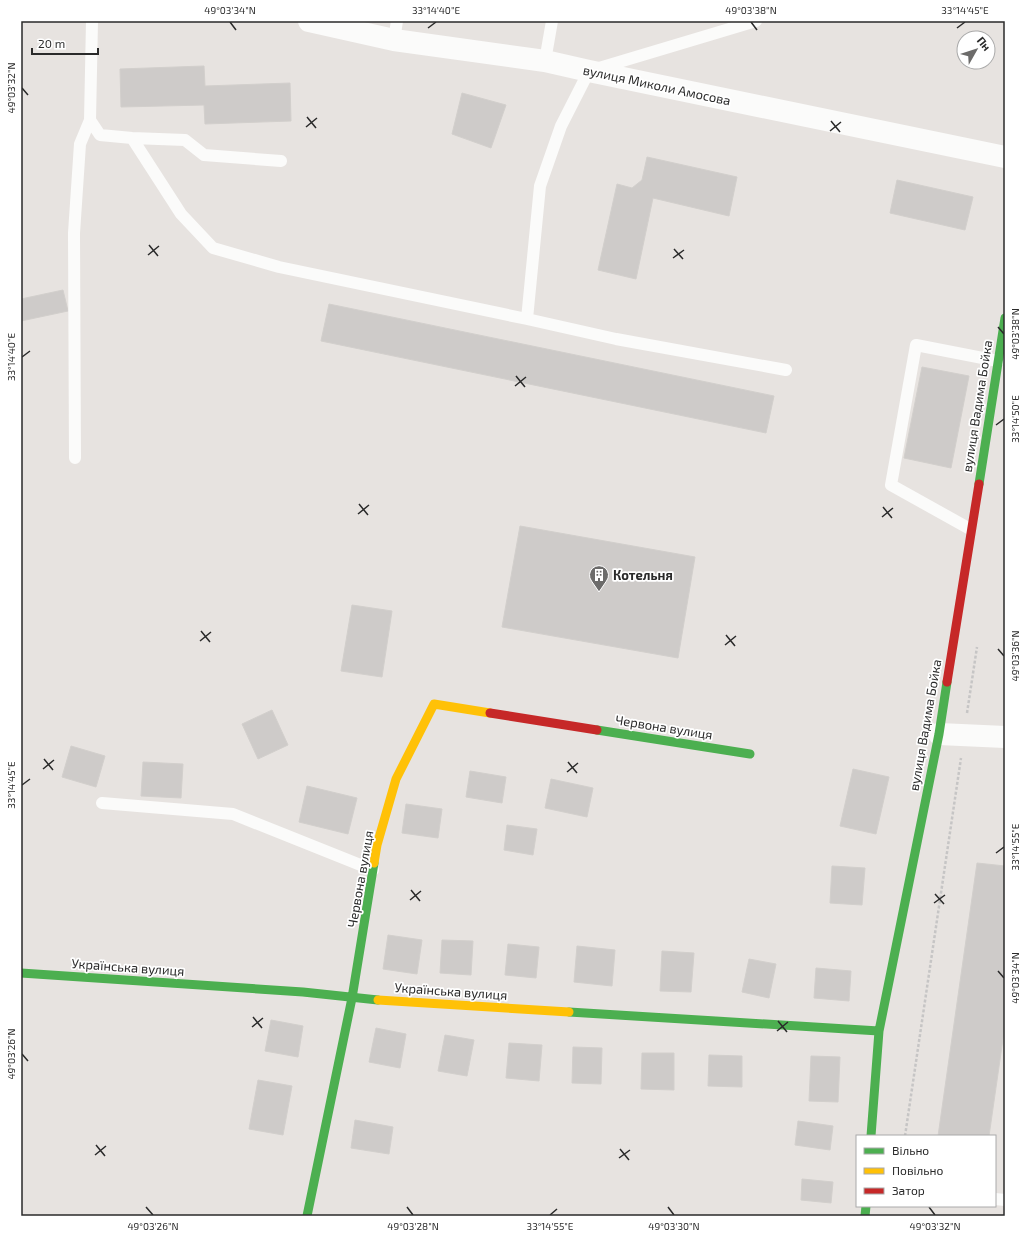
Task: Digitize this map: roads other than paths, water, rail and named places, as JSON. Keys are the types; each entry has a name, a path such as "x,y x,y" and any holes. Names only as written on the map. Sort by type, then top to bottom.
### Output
{"street":[{"name":"вулиця Миколи Амосова","path":"309,21 395,30 545,60 589,72 1005,157"},
{"name":"вулиця Вадима Бойка","path":"871,1135 879,1031 939,734 970,530 1005,318"},
{"name":"Червона вулиця","path":"307,1216 352,998 377,845 396,779 434,704 750,754"},
{"path":"939,734 1005,737"},
{"name":"Українська вулиця","path":"21,973 303,992 352,998 879,1031"}],"lane":[{"path":"75,458 74,233 80,144 90,120 92,21"},
{"path":"545,60 552,21"},
{"path":"527,319 540,186 561,126 589,72 756,21"},
{"path":"90,120 100,135 185,140 204,155 281,161"},
{"path":"132,138 181,214 212,248 279,267 616,339 786,370"},
{"path":"970,530 891,485 916,346 998,361"},
{"path":"102,803 233,814 373,870"}],"place":[{"name":"Котельня","path":"599,592"}]}
